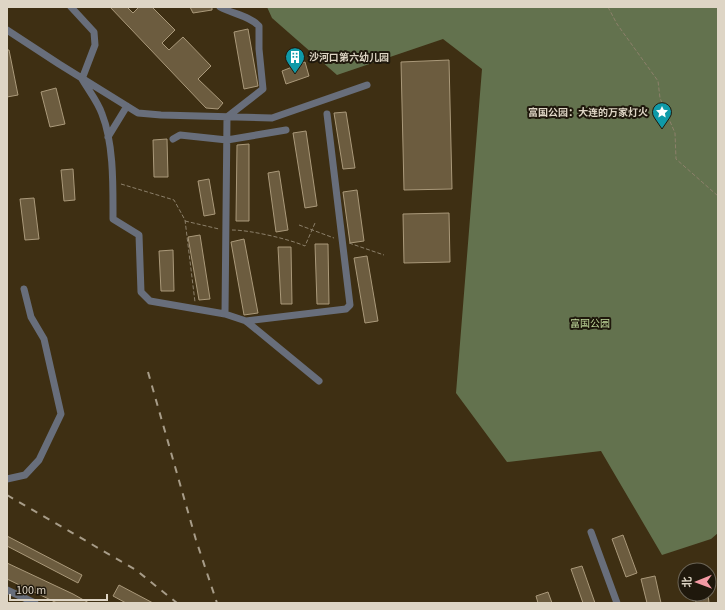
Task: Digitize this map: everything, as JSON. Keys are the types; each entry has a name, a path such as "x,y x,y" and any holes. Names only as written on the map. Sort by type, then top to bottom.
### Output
{"street":[{"path":"72,7 94,32 95,45 82,79"},
{"path":"220,7 232,14 253,19 259,26 259,49 263,89 227,117"},
{"path":"7,30 82,79 138,113 161,116 272,118 367,85"},
{"path":"82,79 102,114 108,137 112,182 113,219 139,235 141,292 150,301 225,314 246,321 319,381"},
{"path":"108,137 126,106"},
{"path":"246,321 346,309 350,305 327,114"},
{"path":"225,314 227,117"},
{"path":"173,139 180,135 227,140 286,130"},
{"path":"7,479 25,475 39,460 61,414 44,339 31,317 24,289"},
{"path":"591,532 617,603"},
{"path":"7,590 35,603"}],"path":[{"path":"608,7 617,24 658,81 660,98 675,134 676,159 718,196"},
{"path":"112,182 174,200 185,220 196,309"},
{"path":"185,220 226,230 243,230 278,239 289,239 305,246 315,223"}],"green space":[{"name":"富国公园","path":"267,7 718,7 718,533 711,539 662,555 601,451 507,462 456,393 482,69 443,39 337,75 272,18"}],"building":[{"path":"110,7 127,7 133,13 139,7 152,7 175,30 162,43 169,50 183,37 211,66 198,79 223,103 218,109 206,108"},
{"path":"190,7 212,7 212,10 193,13"},
{"path":"248,29 258,86 244,89 234,32"},
{"path":"7,50 9,50 18,95 7,97"},
{"path":"449,60 452,189 404,190 401,62"},
{"name":"沙河口第六幼儿园","path":"305,62 309,76 286,84 282,71"},
{"path":"56,88 65,124 50,127 41,92"},
{"path":"346,112 355,168 343,169 334,113"},
{"path":"306,131 317,206 305,208 293,133"},
{"path":"167,139 168,177 154,177 153,140"},
{"path":"249,144 249,221 236,221 237,145"},
{"path":"73,169 75,200 64,201 61,170"},
{"path":"279,171 288,230 276,232 268,173"},
{"path":"209,179 215,214 204,216 198,181"},
{"path":"357,190 364,241 350,243 343,192"},
{"path":"34,198 39,239 25,240 20,199"},
{"path":"449,213 450,262 404,263 403,214"},
{"path":"200,235 210,299 199,300 188,237"},
{"path":"244,239 258,313 244,315 231,242"},
{"path":"315,244 328,244 329,304 317,304"},
{"path":"278,247 291,247 292,304 281,304"},
{"path":"173,250 174,291 161,291 159,251"},
{"path":"367,256 378,321 365,323 354,258"},
{"path":"623,535 637,573 626,577 612,539"},
{"path":"7,536 82,575 78,583 7,546"},
{"path":"7,563 89,603 57,603 7,579"},
{"path":"582,566 595,603 583,603 571,569"},
{"path":"655,576 661,603 647,603 641,579"},
{"path":"119,585 153,603 126,603 113,596"},
{"path":"548,592 552,603 538,603 536,596"},
{"path":"696,602 709,603 696,603"}],"railway":[{"path":"148,372 196,540 217,603"},
{"path":"7,495 136,570 177,603"}],"place":[{"name":"沙河口第六幼儿园","path":"295,74"},
{"name":"富国公园：大连的万家灯火","path":"662,129"}]}
